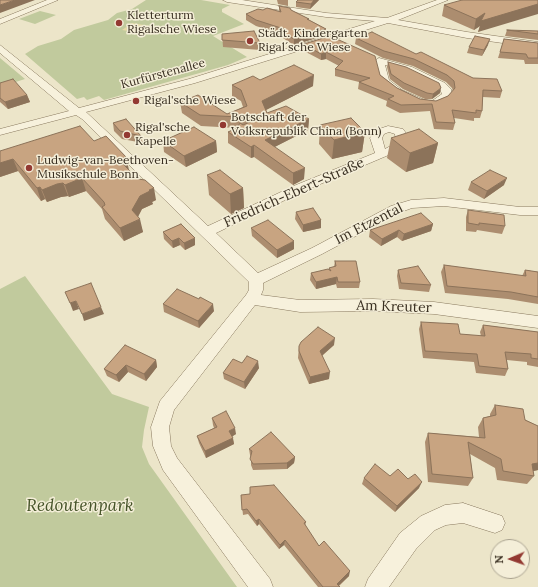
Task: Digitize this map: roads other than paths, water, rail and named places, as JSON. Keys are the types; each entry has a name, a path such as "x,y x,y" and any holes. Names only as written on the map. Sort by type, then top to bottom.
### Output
{"street":[{"path":"0,22 54,0"},
{"path":"226,0 326,15 387,20 538,45"},
{"name":"Kurfürstenallee","path":"0,132 192,80 331,38 343,38 387,20 444,0"},
{"path":"413,11 416,17 432,24 438,29"},
{"path":"326,15 344,25 343,38"},
{"name":"Friedrich-Ebert-Straße","path":"0,48 76,111 86,117 256,280"},
{"path":"376,59 409,68 442,85 446,89 447,94 442,100 434,104 423,103 398,92 385,81 382,69 376,59"},
{"name":"Friedrich-Ebert-Straße","path":"207,232 381,153"},
{"name":"Im Etzental","path":"256,280 317,251 396,209 411,204 444,202 520,211 538,211"},
{"path":"256,280 256,290 250,299 166,407 160,427 162,446 170,464 262,587"},
{"name":"Am Kreuter","path":"250,299 300,306 373,305 434,308 538,322"},
{"path":"376,587 408,541 428,523 445,515 463,513 495,523"}],"place":[{"name":"Kletterturm Rigalsche Wiese","path":"119,23"},
{"name":"Städt. Kindergarten Rigal´sche Wiese","path":"250,41"},
{"name":"Rigal'sche Wiese","path":"136,101"},
{"name":"Botschaft der Volksrepublik China (Bonn)","path":"223,125"},
{"name":"Rigal'sche Kapelle","path":"127,135"},
{"name":"Ludwig-van-Beethoven- Musikschule Bonn","path":"29,168"}],"park label":[{"name":"Redoutenpark","path":"80,506"}]}
